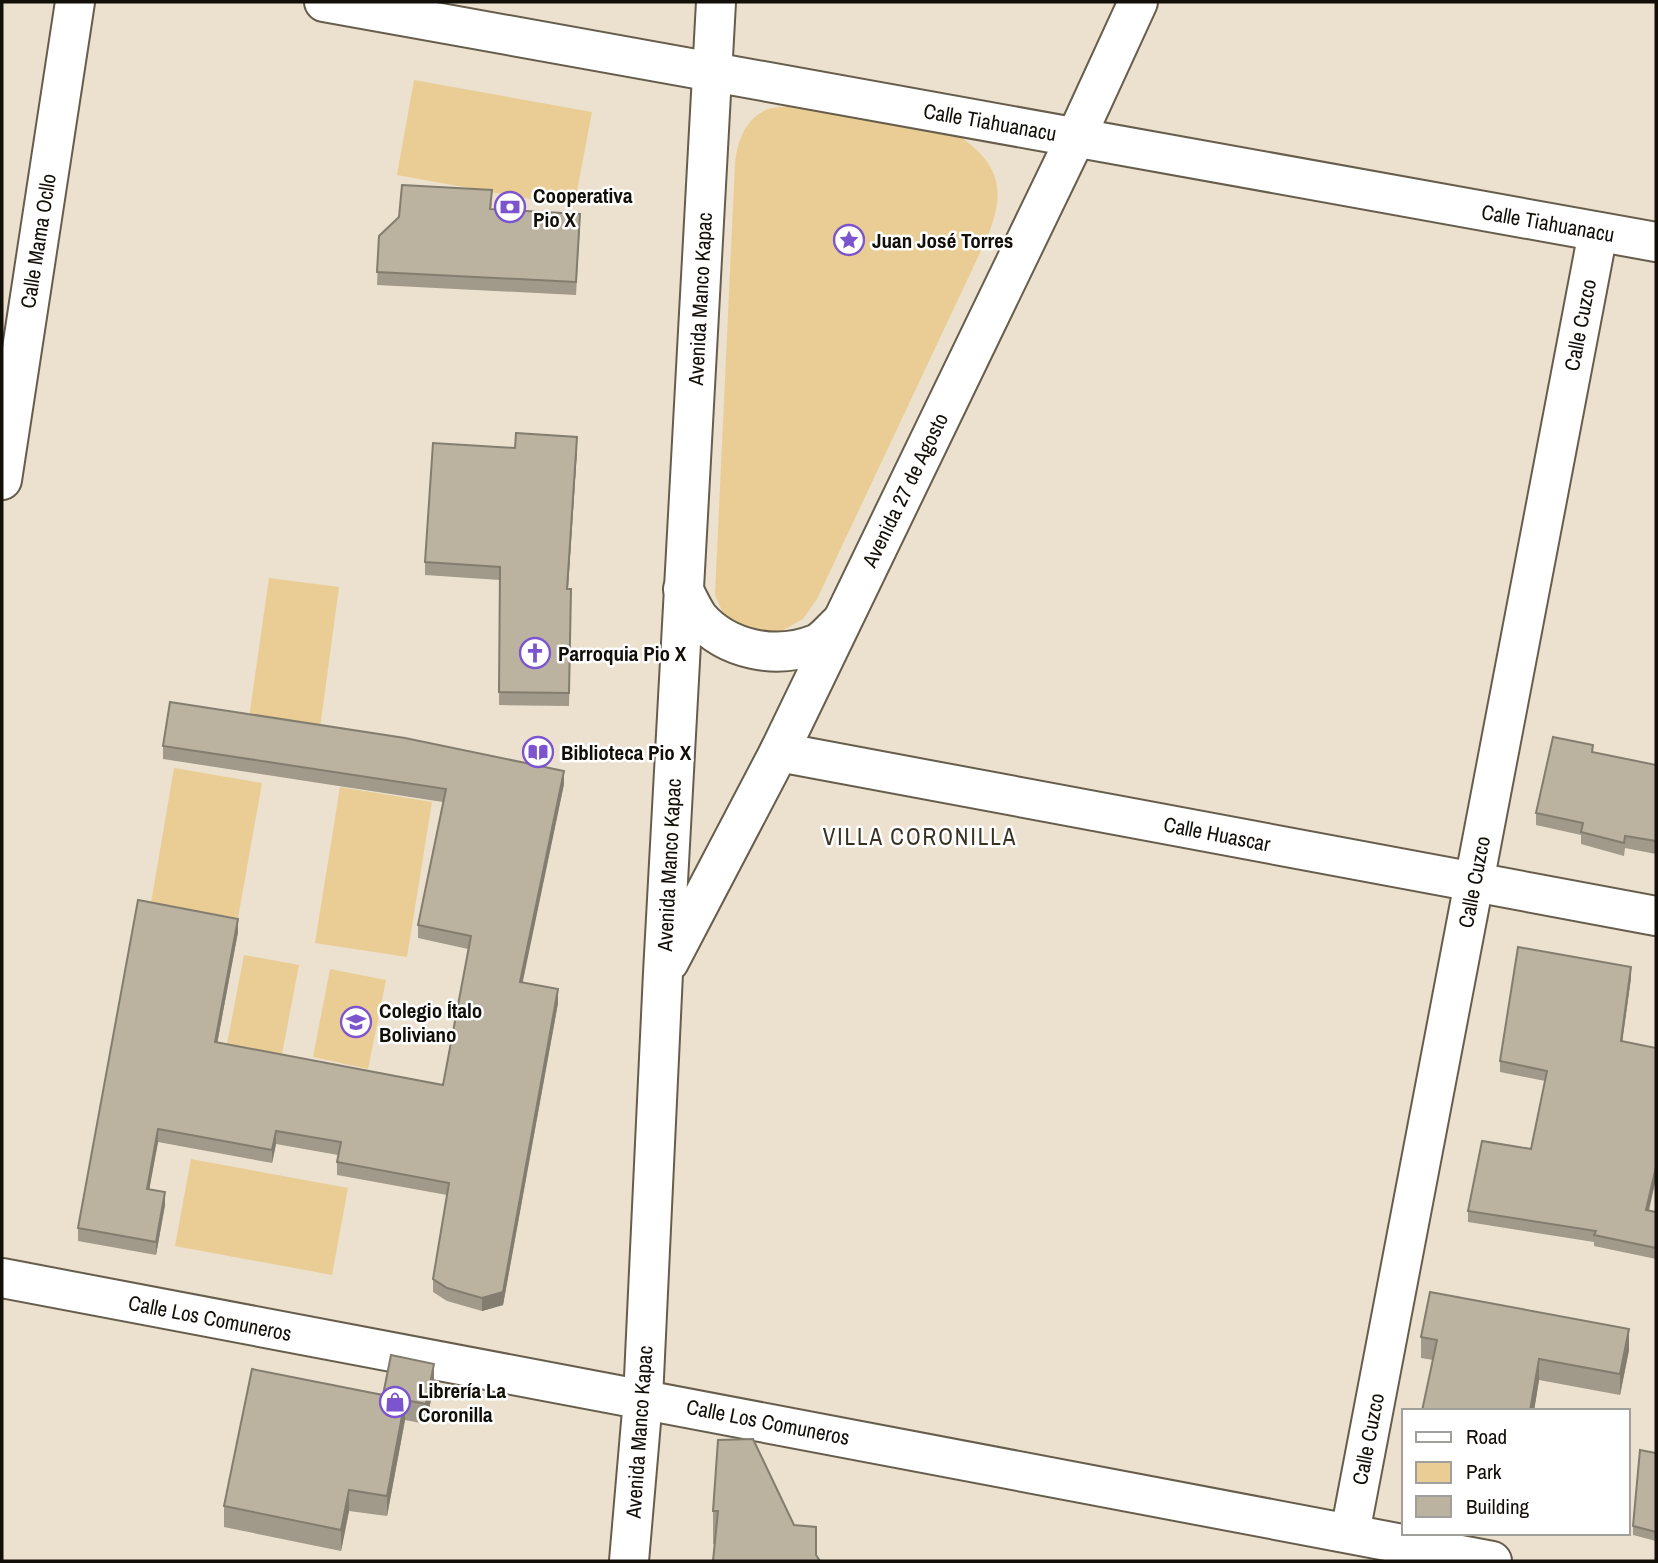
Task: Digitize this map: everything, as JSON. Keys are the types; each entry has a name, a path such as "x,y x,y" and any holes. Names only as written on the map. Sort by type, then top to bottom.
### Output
{"street":[{"name":"Calle Mama Ocllo","path":"2,480 75,2"},
{"name":"Calle Tiahuanacu","path":"324,2 1656,242"},
{"name":"Avenida Manco Kapac","path":"629,1561 643,1399 683,589 716,2"},
{"name":"Avenida 27 de Agosto","path":"663,973 779,751 1076,137 1138,2"},
{"name":"Calle Cuzco","path":"1350,1533 1598,232"},
{"path":"683,589 699,617 725,640 752,650 788,651 818,643 841,622"},
{"name":"Calle Huascar","path":"779,751 1656,916"},
{"name":"Calle Los Comuneros","path":"2,1278 1492,1561"}],"green space":[{"path":"414,80 592,112 574,207 397,175"},
{"path":"789,106 962,138 985,160 992,171 998,194 987,238 817,599 803,619 780,632 751,633 726,620 715,595 735,164 740,140 752,120 768,109"},
{"path":"269,578 339,587 320,728 249,718"},
{"path":"174,768 262,783 238,918 151,903"},
{"path":"340,787 432,802 407,957 315,943"},
{"path":"244,955 299,965 282,1054 227,1044"},
{"path":"330,969 386,980 368,1069 313,1057"},
{"path":"191,1159 348,1188 332,1275 175,1246"}],"building":[{"path":"402,185 492,190 490,209 580,214 576,282 377,272 379,236 399,217"},
{"path":"516,433 577,437 567,589 571,589 569,693 499,692 500,567 425,562 433,443 515,448"},
{"path":"170,702 405,738 564,771 520,982 558,989 503,1292 482,1298 447,1288 433,1279 449,1183 337,1162 341,1142 276,1131 272,1150 158,1129 147,1189 165,1192 156,1242 78,1228 138,900 238,919 215,1042 443,1085 471,936 418,925 446,789 163,746"},
{"path":"1553,737 1593,745 1592,752 1656,765 1656,841 1625,836 1624,843 1581,832 1583,823 1536,813"},
{"path":"1518,947 1631,967 1621,1041 1656,1048 1656,1167 1646,1210 1656,1212 1656,1248 1594,1235 1596,1231 1468,1211 1482,1141 1531,1149 1547,1071 1500,1061"},
{"path":"1430,1292 1629,1329 1620,1374 1539,1359 1530,1409 1422,1409 1437,1340 1421,1337"},
{"path":"391,1355 434,1364 426,1404 405,1400 387,1496 349,1490 341,1530 224,1506 252,1369 383,1395"},
{"path":"753,1439 794,1525 816,1527 816,1555 820,1561 713,1561 718,1511 713,1511 718,1440"},
{"path":"1640,1450 1656,1453 1656,1532 1633,1526"}],"place":[{"name":"Cooperativa Pio X","path":"510,207"},
{"name":"Juan José Torres","path":"849,240"},
{"name":"Parroquia Pio X","path":"535,653"},
{"name":"Biblioteca Pio X","path":"538,752"},
{"name":"Colegio Ítalo Boliviano","path":"356,1022"},
{"name":"Librería La Coronilla","path":"395,1402"}],"district":[{"name":"VILLA CORONILLA","path":"920,836"}]}
